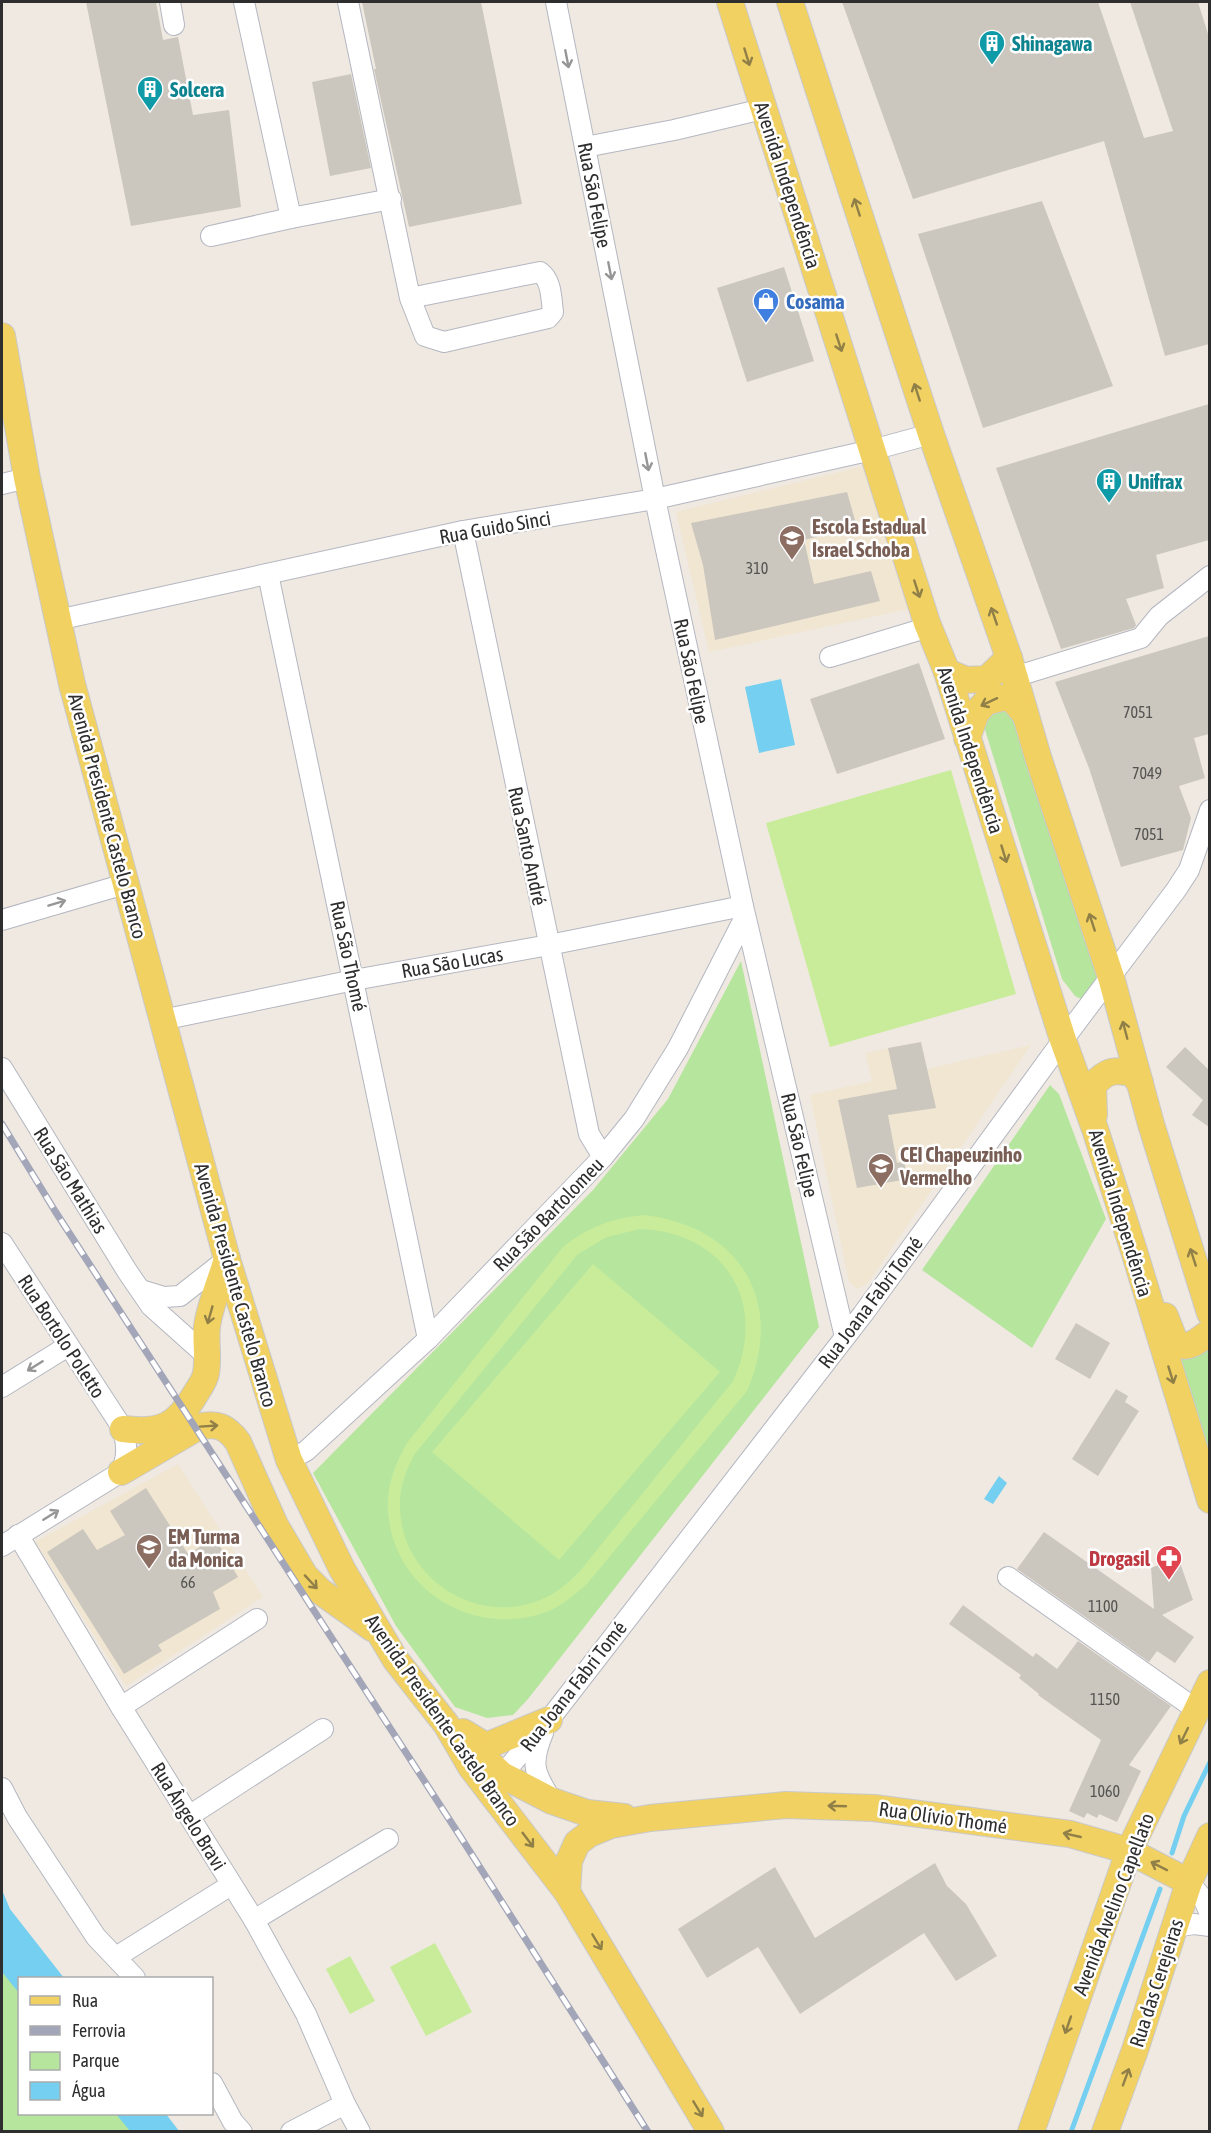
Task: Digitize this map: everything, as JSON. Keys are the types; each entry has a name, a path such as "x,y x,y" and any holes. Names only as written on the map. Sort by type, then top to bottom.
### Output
{"main road":[{"name":"Avenida Independência","path":"730,2 929,627 947,672 1063,1040 1095,1130 1209,1500"},
{"path":"790,2 931,434 1011,667 1111,977 1140,1083 1209,1313"},
{"name":"Avenida Presidente Castelo Branco","path":"2,336 27,478 72,684 227,1259 289,1460 342,1569 395,1659 446,1724 471,1767 567,1892 711,2132"},
{"path":"947,672 966,680 987,679 1011,667"},
{"path":"968,738 976,713 986,702 1006,697 1014,701 1025,714"},
{"path":"1095,1130 1093,1085 1105,1073 1120,1071 1132,1073 1140,1083"},
{"path":"123,1429 146,1432 167,1426 177,1420 189,1406 206,1376 207,1326 227,1259"},
{"path":"1140,1275 1154,1293 1164,1312 1176,1344 1183,1347 1191,1345 1209,1332"},
{"path":"121,1472 198,1427 210,1424 221,1425 238,1442 276,1525 305,1576 320,1591 380,1634"},
{"name":"Avenida Avelino Capellato","path":"1031,2132 1129,1851 1209,1683"},
{"path":"446,1724 486,1746 549,1720"},
{"path":"446,1724 502,1775 552,1801 600,1816 650,1818"},
{"path":"471,1767 491,1776 502,1775"},
{"name":"Rua Olívio Thomé","path":"650,1818 786,1805 874,1808 1070,1834 1129,1851 1189,1882"},
{"path":"567,1892 569,1861 577,1843 589,1834 611,1825 650,1818"},
{"name":"Rua das Cerejeiras","path":"1106,2132 1189,1882 1209,1836"}],"street":[{"path":"170,2 174,25"},
{"path":"244,2 291,218"},
{"path":"348,2 410,298 425,336 444,342 548,318 553,312 549,282 540,272 410,298"},
{"name":"Rua São Felipe","path":"556,2 655,499 744,912 845,1337"},
{"path":"585,147 763,110"},
{"path":"211,236 291,218 391,200"},
{"name":"Rua Guido Sinci","path":"59,622 70,617 463,531 655,499 872,450 931,434"},
{"path":"2,484 27,478"},
{"name":"Rua Santo André","path":"463,531 589,1134 603,1157"},
{"name":"Rua São Thomé","path":"268,574 428,1339"},
{"path":"1011,667 1141,638 1160,616 1209,576"},
{"path":"830,657 929,627"},
{"name":"Rua Joana Fabri Tomé","path":"502,1775 549,1720 845,1337 1111,977 1189,870 1209,810"},
{"path":"2,920 125,884"},
{"name":"Rua São Lucas","path":"162,1020 354,980 744,912"},
{"name":"Rua São Bartolomeu","path":"289,1460 306,1451 428,1339 603,1157 634,1119 678,1048 744,912"},
{"name":"Rua São Mathias","path":"2,1068 151,1306 208,1357"},
{"name":"Rua Bortolo Poletto","path":"2,1243 123,1429"},
{"path":"141,1290 164,1297 180,1296 227,1259"},
{"path":"2,1387 68,1346"},
{"path":"2,1546 121,1472 126,1462 127,1452 123,1429"},
{"name":"Rua Ângelo Bravi","path":"18,1535 121,1707 254,1920 306,2014 345,2104 360,2132"},
{"path":"1008,1577 1197,1710"},
{"path":"121,1707 257,1619"},
{"path":"549,1720 535,1753 535,1766 540,1783 552,1801"},
{"path":"189,1816 322,1730"},
{"path":"2,1788 16,1817 96,1937 134,1977"},
{"path":"254,1920 388,1839"},
{"name":"Rua Olívio Thomé","path":"1189,1882 1204,1900 1209,1914"},
{"path":"116,1957 231,1885"},
{"path":"1175,1927 1194,1924 1209,1926"},
{"path":"213,2085 233,2122 242,2132"},
{"path":"291,2132 345,2104"}],"shaded area":[{"name":"Escola Estadual Israel Schoba","path":"868,465 909,609 709,652 676,512"},
{"name":"CEI Chapeuzinho Vermelho","path":"921,1042 927,1069 1031,1045 868,1283 857,1289 849,1282 810,1095 872,1081 865,1053"},
{"name":"EM Turma da Monica","path":"178,1464 263,1597 126,1686 35,1542"}],"green space":[{"path":"1002,705 1019,713 1101,979 1083,1000 1075,996 1062,979 982,720"},
{"path":"951,770 1016,994 830,1047 766,823"},
{"path":"741,961 819,1327 528,1699 513,1715 487,1718 455,1707 396,1626 313,1473 593,1190 668,1099"},
{"path":"1050,1085 1059,1094 1106,1219 1032,1348 922,1270"},
{"path":"644,1215 678,1222 706,1235 729,1252 746,1274 757,1299 761,1328 758,1358 747,1391 586,1585 555,1608 517,1619 490,1618 465,1612 441,1601 421,1585 405,1564 393,1540 388,1503 392,1476 399,1459 407,1443 563,1247 591,1229 632,1216","holes":["640,1229 670,1233 695,1243 716,1258 732,1277 742,1299 746,1325 743,1352 733,1381 580,1571 557,1591 546,1598 515,1607 490,1606 466,1600 444,1589 426,1572 412,1552 403,1529 401,1491 414,1455 578,1254 607,1237"]},
{"path":"593,1264 720,1372 559,1560 432,1452"},
{"path":"1209,1344 1209,1469 1172,1352"},
{"path":"2,1937 20,1977 18,2115 120,2115 134,2131 2,2131"},
{"path":"435,1943 472,2012 426,2036 390,1967"},
{"path":"350,1956 375,2001 350,2014 326,1969"}],"water":[{"path":"781,679 795,745 759,753 745,687"},
{"path":"999,1476 1007,1483 993,1504 984,1499"},
{"path":"2,1890 10,1909 63,1977 18,1977 18,1992 2,1972"},
{"path":"117,2115 167,2115 179,2131 130,2131"}],"building":[{"name":"Solcera","path":"86,2 156,2 163,40 178,37 193,115 229,110 241,207 131,226"},
{"path":"362,2 481,2 522,204 409,227 374,69 376,69"},
{"name":"Shinagawa","path":"842,2 1098,2 1144,138 1173,131 1130,2 1198,2 1209,37 1209,344 1165,356 1104,141 913,199"},
{"path":"351,74 371,168 330,176 312,82"},
{"path":"1042,201 1113,386 983,428 918,234"},
{"name":"Cosama","path":"784,267 814,361 747,382 717,288"},
{"name":"Unifrax","path":"1209,404 1209,540 1156,555 1164,588 1126,599 1136,625 1134,628 1061,649 996,468"},
{"path":"847,492 857,527 804,540 814,584 871,571 880,601 715,640 703,565 691,523"},
{"path":"1209,636 1209,734 1194,738 1205,778 1179,786 1191,818 1183,850 1121,867 1089,768 1055,682"},
{"path":"919,663 945,739 837,774 810,699"},
{"path":"921,1042 936,1108 888,1115 897,1163 904,1161 908,1179 857,1188 838,1100 897,1089 888,1048"},
{"path":"1185,1047 1209,1070 1209,1127 1192,1115 1203,1100 1166,1067"},
{"path":"1076,1323 1110,1343 1090,1379 1055,1359"},
{"path":"1116,1389 1128,1396 1125,1402 1139,1411 1098,1476 1072,1459"},
{"name":"EM Turma da Monica","path":"146,1488 188,1554 215,1538 238,1577 213,1592 220,1609 158,1645 162,1651 124,1674 47,1552 83,1529 97,1550 125,1535 110,1511"},
{"path":"1044,1532 1154,1609 1151,1568 1178,1557 1193,1600 1162,1615 1194,1637 1175,1663 1157,1651 1149,1662 1017,1569"},
{"path":"963,1605 1033,1657 1036,1653 1057,1669 1078,1641 1171,1706 1129,1765 1141,1771 1117,1822 1099,1814 1097,1818 1087,1813 1084,1818 1069,1811 1101,1740 1038,1695 1019,1678 1021,1675 949,1624"},
{"path":"935,1863 947,1886 966,1904 997,1956 956,1981 924,1933 800,2014 758,1947 707,1978 678,1929 775,1867 815,1938"}],"waterway":[{"path":"1172,1853 1184,1816 1210,1762"},
{"path":"1071,2132 1160,1889"}],"railway":[{"path":"2,1124 55,1211 460,1836 648,2132"}],"place":[{"name":"Shinagawa","path":"992,66"},
{"name":"Solcera","path":"150,112"},
{"name":"Cosama","path":"766,324"},
{"name":"Unifrax","path":"1109,504"},
{"name":"Escola Estadual Israel Schoba","path":"792,561"},
{"name":"CEI Chapeuzinho Vermelho","path":"881,1189"},
{"name":"EM Turma da Monica","path":"149,1570"},
{"name":"Drogasil","path":"1169,1581"}]}
